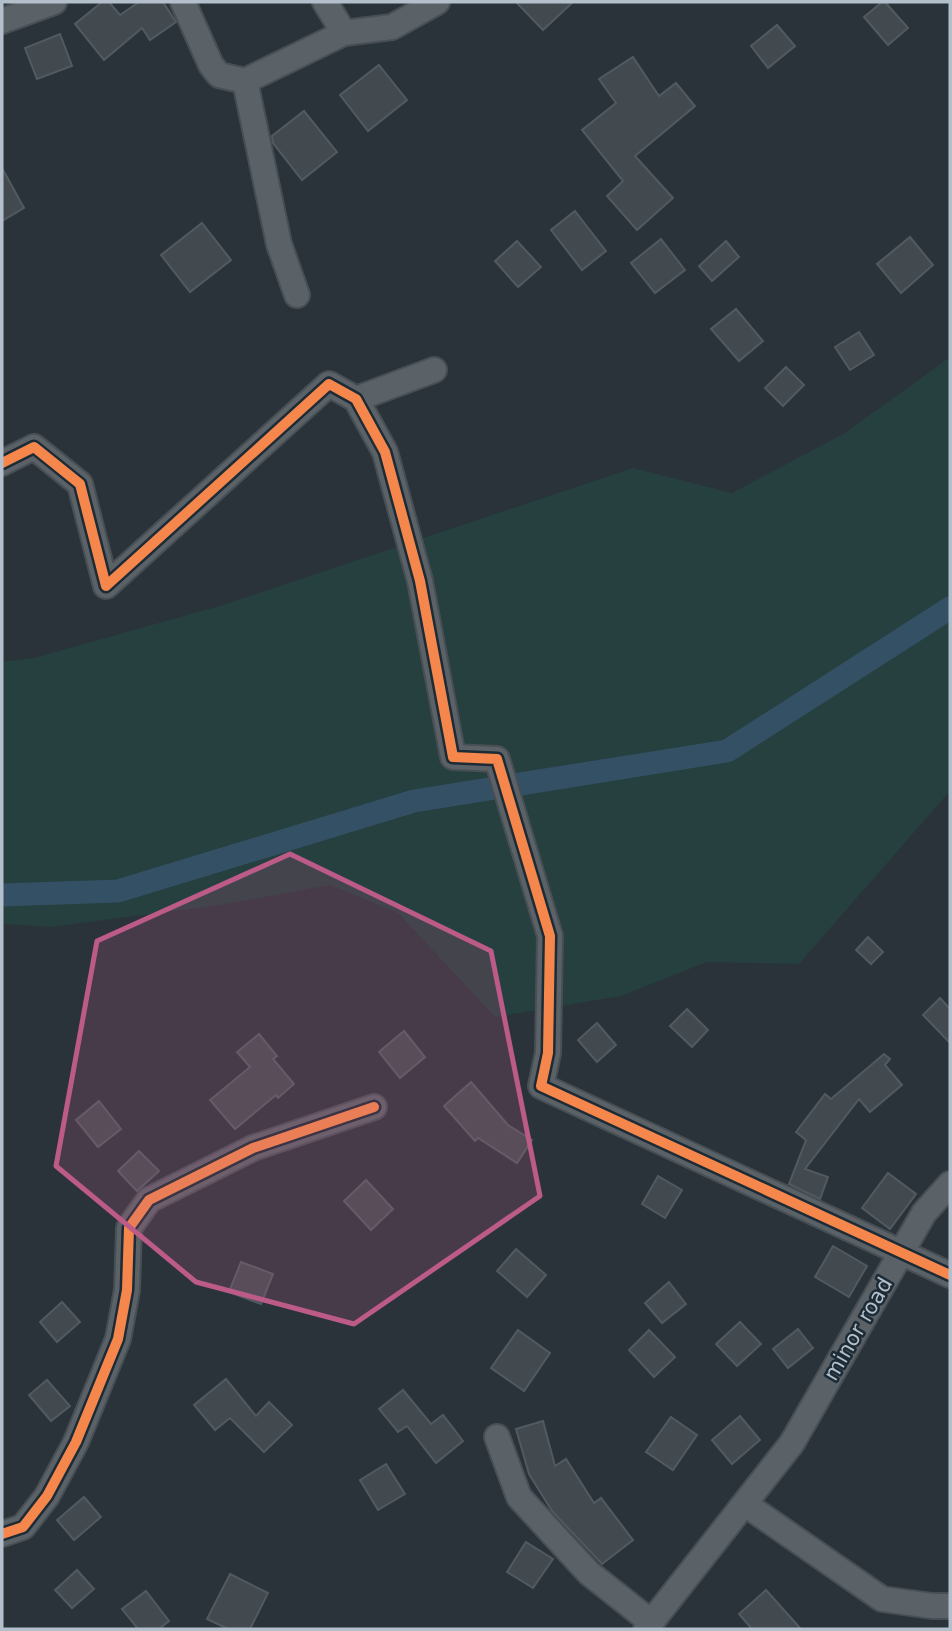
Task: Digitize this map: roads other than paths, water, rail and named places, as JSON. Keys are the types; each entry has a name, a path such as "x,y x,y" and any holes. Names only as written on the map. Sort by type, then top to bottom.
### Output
{"street":[{"path":"2,21 54,2"},
{"path":"183,2 211,65 219,75 245,81 344,33 393,27 437,2"},
{"path":"325,2 344,33"},
{"path":"245,81 279,244 297,295"},
{"path":"356,399 434,370"},
{"path":"2,463 34,447 80,484 106,586 329,384 356,399 385,452 417,568 453,757 503,778 550,936 548,1053 541,1086 950,1275"},
{"path":"2,1534 23,1527 47,1496 76,1442 118,1339 127,1290 129,1228 149,1200 253,1148 374,1107"},
{"name":"minor road","path":"648,1626 792,1443 924,1213 950,1184"},
{"path":"496,1437 519,1497 589,1573 648,1626"},
{"path":"745,1504 882,1599 950,1606"}],"waterway":[{"path":"2,895 118,891 414,801 727,751 950,608"}]}
